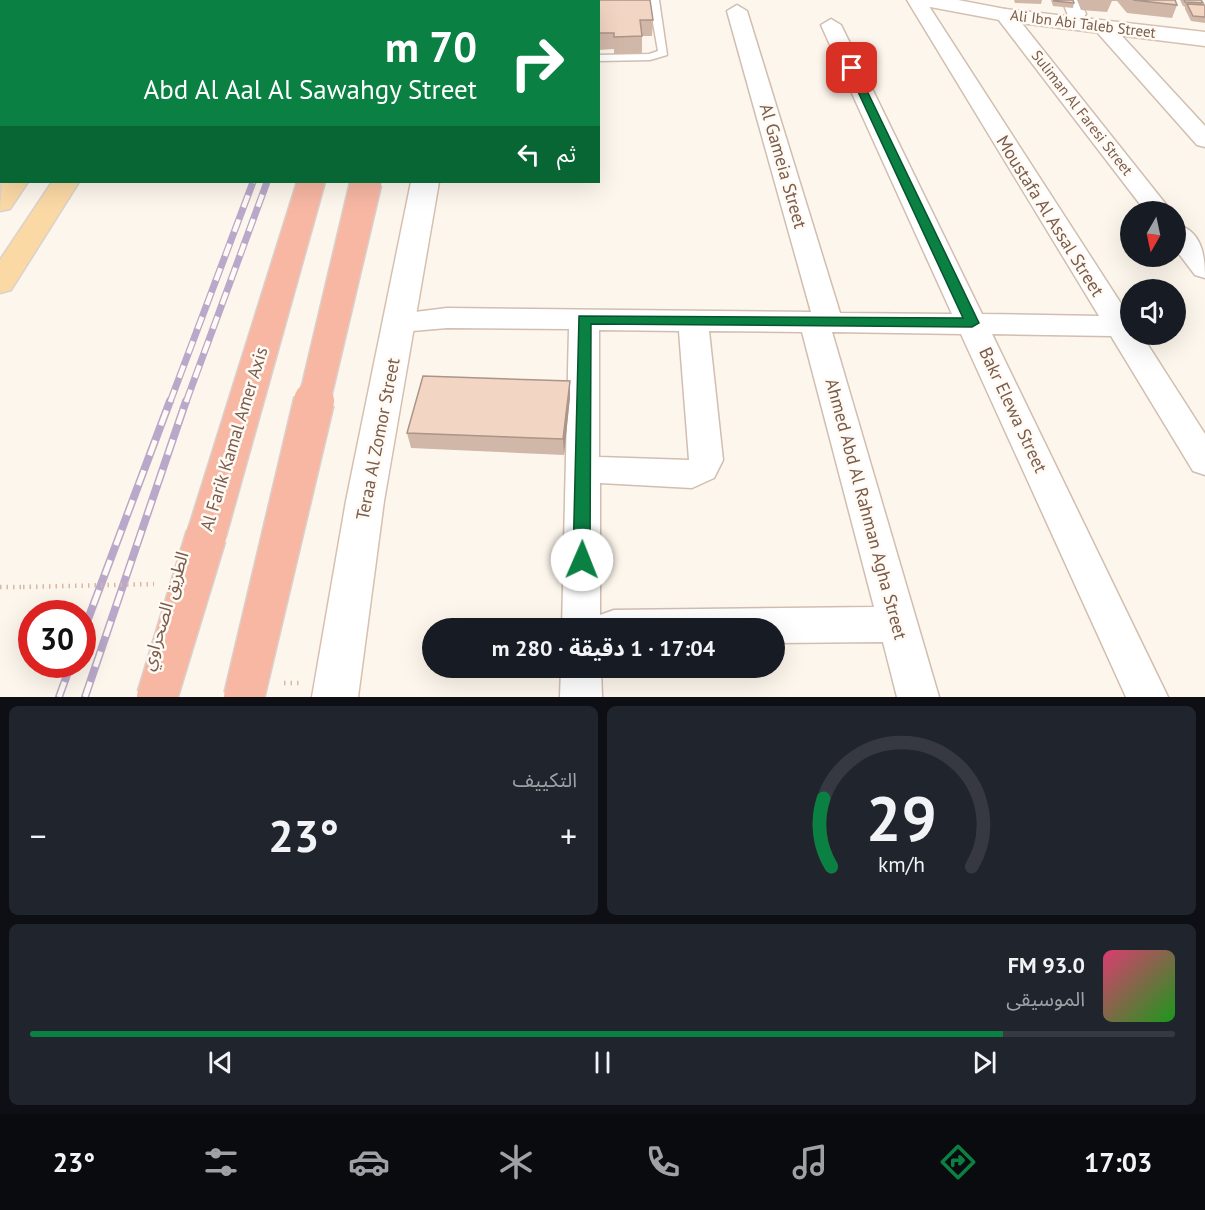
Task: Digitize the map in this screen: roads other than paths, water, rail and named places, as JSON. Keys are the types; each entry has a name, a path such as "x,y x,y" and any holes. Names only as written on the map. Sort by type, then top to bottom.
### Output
{"highway":[{"name":"Al Farik Kamal Amer Axis","path":"152,688 311,183"},
{"path":"244,697 366,183"}],"main road":[{"path":"0,203 13,183"},
{"path":"2,240 39,183"},
{"path":"0,283 64,183"}],"street":[{"name":"Moustafa Al Assal Street","path":"916,0 1205,462"},
{"name":"Ali Ibn Abi Taleb Street","path":"926,0 1009,7 1073,7 1205,30"},
{"name":"Ali Ibn Abi Taleb Street","path":"972,0 1103,27 1205,39"},
{"name":"Suliman Al Faresi Street","path":"1009,7 1152,201"},
{"name":"Al Gameia Street","path":"737,11 821,321"},
{"name":"Bakr Elewa Street","path":"831,25 1148,697"},
{"path":"1103,27 1205,140"},
{"path":"1144,73 1179,76"},
{"path":"1170,101 1205,106"},
{"name":"Teraa Al Zomor Street","path":"336,690 365,501 425,183"},
{"path":"1186,245 1205,269"},
{"path":"400,322 447,318 1118,326"},
{"path":"581,618 584,319"},
{"path":"583,469 692,475 702,469 706,460 693,321"},
{"name":"Ahmed Abd Al Rahman Agha Street","path":"821,321 897,624 918,697"},
{"path":"785,626 897,624"},
{"path":"581,678 581,697"}],"lane":[{"path":"600,58 650,57 663,52 654,0"},
{"path":"208,473 298,183"},
{"name":"الطريق الصحراوي","path":"152,688 167,590"}],"railway":[{"path":"170,402 253,183"},
{"path":"186,402 267,183"},
{"path":"95,600 170,401"},
{"path":"85,697 186,401"},
{"path":"59,697 66,678"}]}
